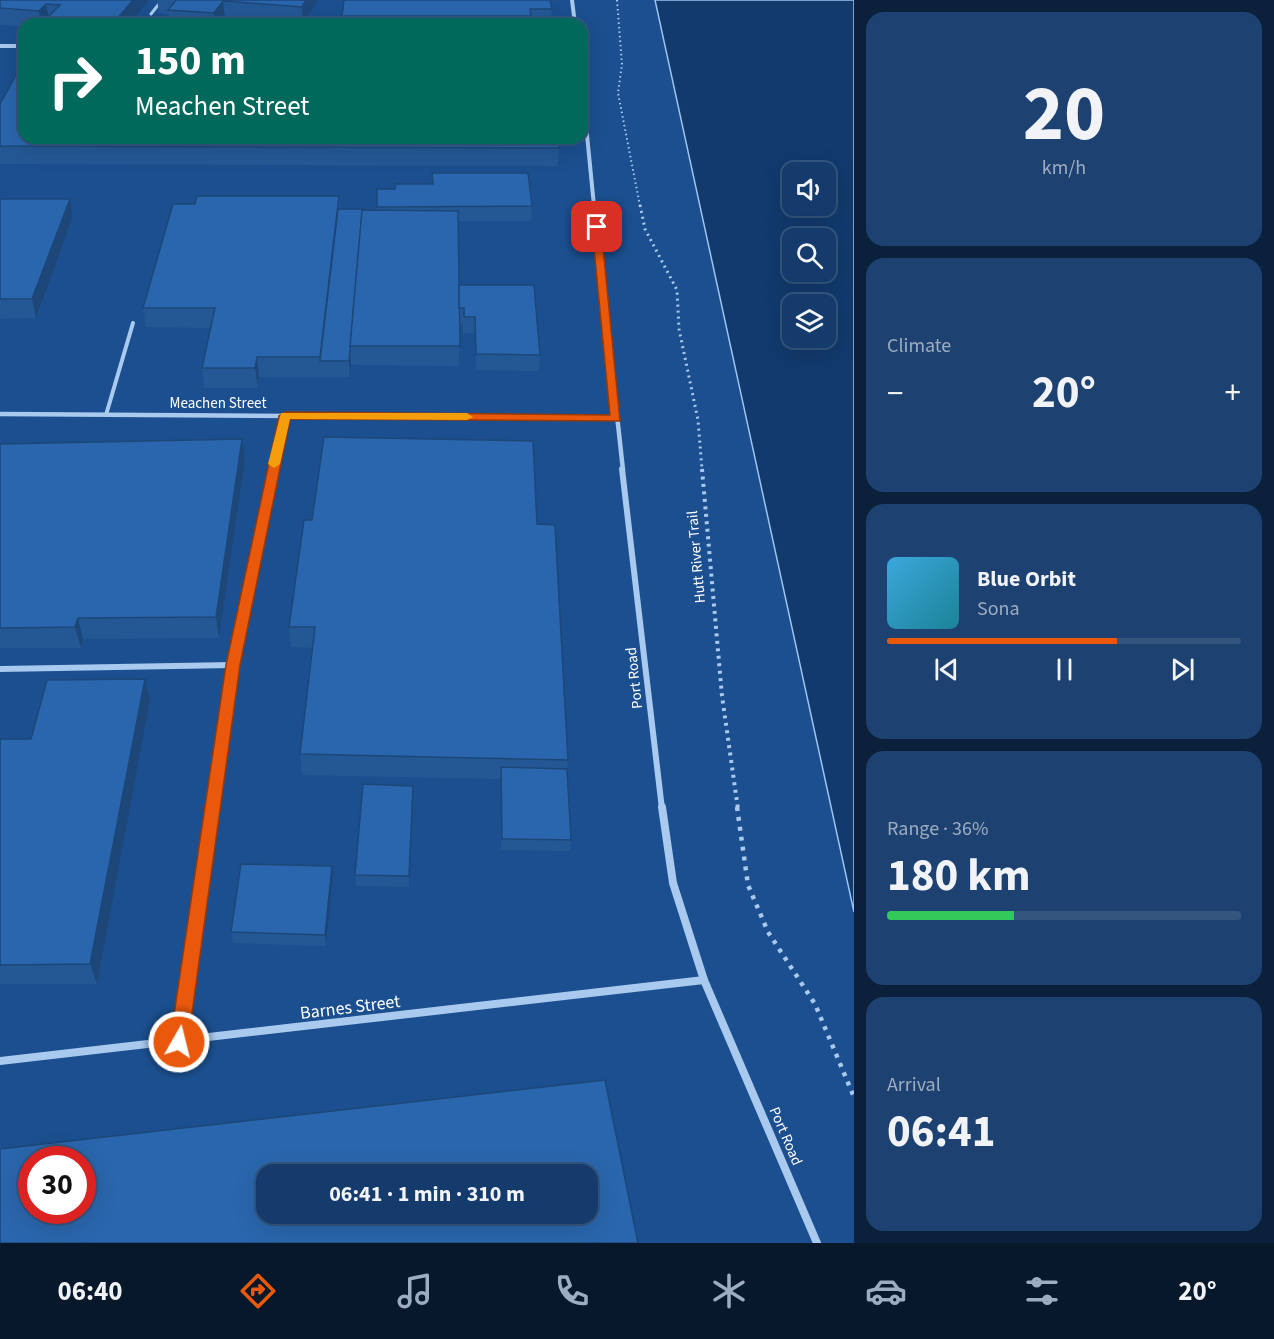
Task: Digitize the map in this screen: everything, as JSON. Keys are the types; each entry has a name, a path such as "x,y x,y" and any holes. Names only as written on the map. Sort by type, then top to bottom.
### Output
{"street":[{"path":"572,0 574,18"},
{"path":"0,46 18,46"},
{"name":"Port Road","path":"588,143 616,418 648,673 664,825 673,883 704,980 817,1243"},
{"name":"Meachen Street","path":"0,414 616,418"},
{"path":"179,1042 233,665 285,416"},
{"path":"0,669 233,665"},
{"name":"Barnes Street","path":"0,1060 179,1042 704,980"}],"lane":[{"path":"151,14 162,0"},
{"path":"106,415 133,323"}],"path":[{"name":"Hutt River Trail","path":"617,0 622,64 618,93 645,229 677,290 679,328 698,420 708,559 722,696 748,885 768,932 815,1004 854,1097"}],"water":[{"path":"655,0 854,0 854,912"}],"building":[{"path":"0,0 133,0 118,18 47,18 60,5 46,4 39,11 0,8"},
{"path":"176,0 306,0 302,7 223,1 214,13 168,10"},
{"path":"344,0 550,0 552,9 530,9 531,16 342,16"},
{"path":"18,72 18,144 559,144 559,148 0,146 0,104"},
{"path":"432,173 528,173 532,206 377,207 377,189 395,189 396,184 433,184"},
{"path":"197,196 339,196 320,357 257,357 255,368 202,368 215,308 143,308 173,204 195,204"},
{"path":"0,199 70,199 32,299 0,299"},
{"path":"338,209 363,209 349,361 320,361"},
{"path":"362,210 458,211 460,346 350,346"},
{"path":"459,285 534,285 540,355 476,354 475,317 464,317 464,308 459,308"},
{"path":"324,437 533,441 537,524 555,525 568,760 300,754 315,627 289,627 304,520 312,520"},
{"path":"242,439 216,617 78,618 75,627 0,628 0,444"},
{"path":"145,679 90,964 0,965 0,739 31,739 47,680"},
{"path":"501,767 567,769 571,840 502,839"},
{"path":"363,784 413,786 409,876 355,875"},
{"path":"241,864 332,866 325,935 231,932"},
{"path":"605,1080 638,1243 0,1243 0,1149 18,1147 18,1224 96,1224 96,1146 26,1146"}],"slow traffic":[{"path":"274,464 285,416 467,417"}],"route":[{"path":"179,1042 233,665 285,416 616,418 597,227"}]}
